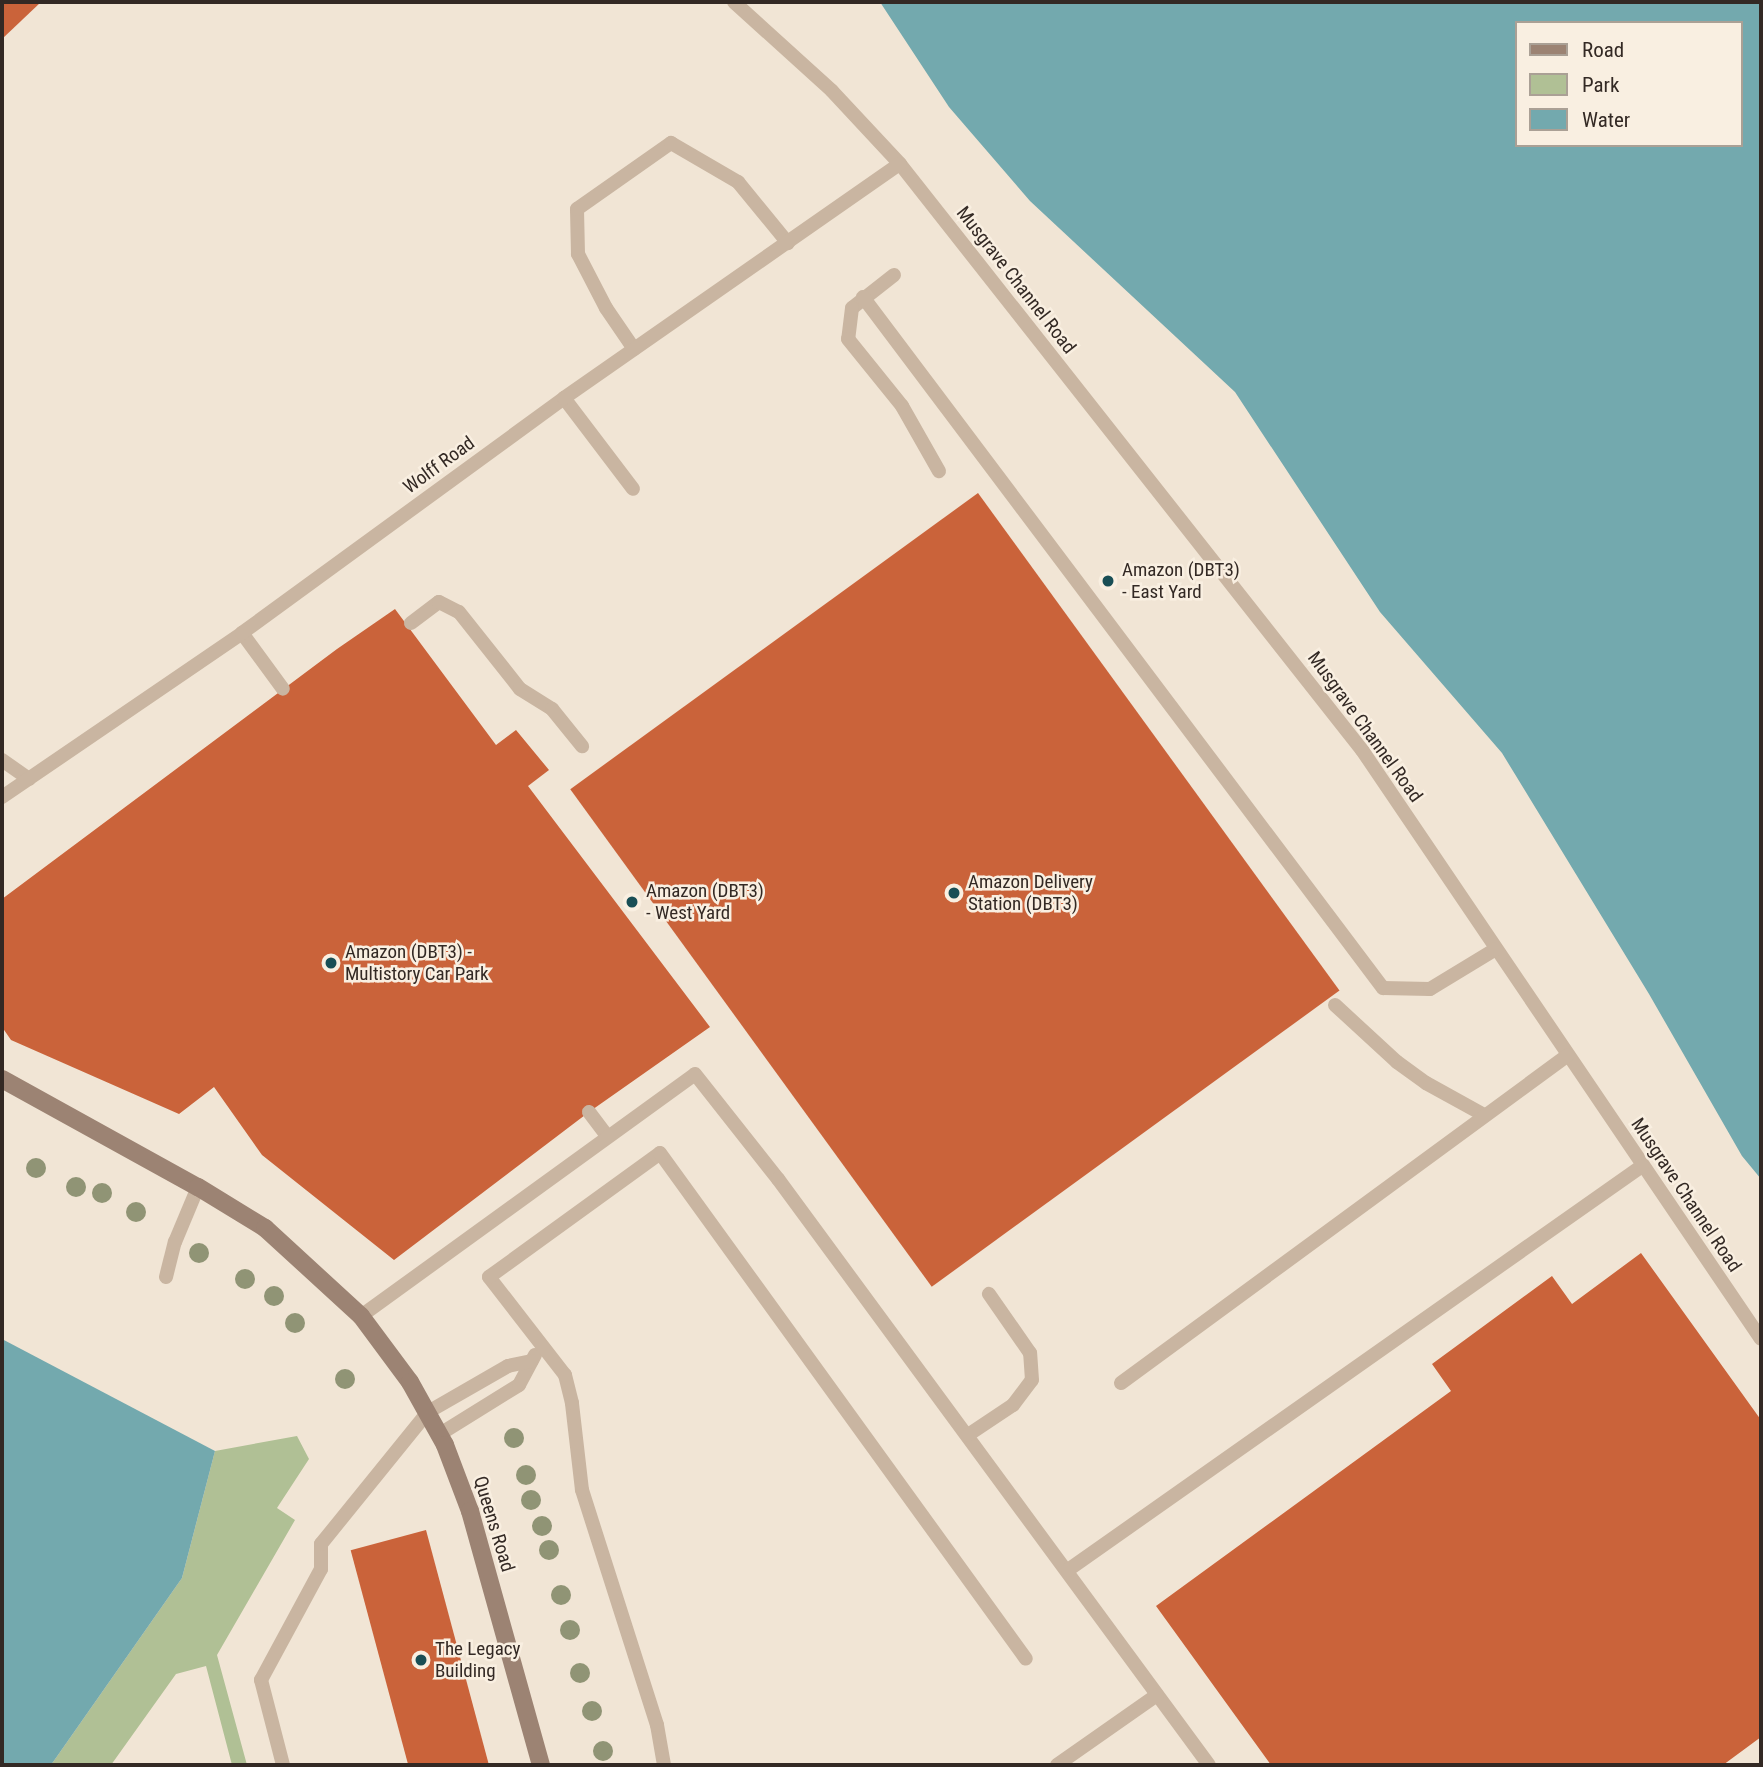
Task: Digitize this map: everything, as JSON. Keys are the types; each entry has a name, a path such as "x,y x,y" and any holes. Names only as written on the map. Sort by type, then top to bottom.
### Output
{"street":[{"name":"Queens Road","path":"2,1079 198,1187 265,1228 361,1316 428,1412 440,1434 470,1511 541,1765"}],"lane":[{"name":"Musgrave Channel Road","path":"734,2 832,91 900,164 1362,750 1761,1339"},
{"path":"634,349 606,308 579,254 577,209 671,143 738,181 788,243"},
{"name":"Wolff Road","path":"2,797 242,633 564,398 900,164"},
{"path":"894,275 852,308 848,339 902,406 939,471"},
{"path":"863,297 1383,988 1430,989 1496,949"},
{"path":"564,398 633,489"},
{"path":"411,624 439,602 459,612 520,689 552,709 582,746"},
{"path":"242,633 283,689"},
{"path":"2,760 29,779"},
{"path":"1335,1005 1396,1062 1485,1115"},
{"path":"1121,1383 1567,1055"},
{"path":"361,1316 695,1074 778,1179 1209,1765"},
{"path":"589,1112 608,1137"},
{"path":"664,1765 657,1724 582,1490 572,1404 565,1376 489,1277 660,1153 1026,1659"},
{"path":"1068,1570 1642,1166"},
{"path":"166,1277 175,1242 198,1187"},
{"path":"968,1435 1013,1405 1032,1380 1030,1353 989,1294"},
{"path":"440,1434 519,1385 542,1346"},
{"path":"283,1765 261,1680 321,1569 321,1544 428,1412 508,1366 531,1361"},
{"path":"1057,1765 1157,1695"}],"green space":[{"path":"297,1436 309,1459 277,1508 295,1520 217,1655 247,1765 232,1765 206,1666 176,1674 111,1765 51,1765 182,1578 215,1451"}],"water":[{"path":"880,2 1761,2 1761,1179 1742,1156 1649,994 1502,753 1380,612 1235,392 1030,201 949,107"},
{"path":"2,1339 215,1451 182,1578 51,1765 2,1765"}],"building":[{"path":"2,2 41,2 2,39"},
{"name":"Amazon Delivery Station (DBT3)","path":"978,493 1339,991 932,1287 570,789"},
{"name":"Amazon (DBT3) - Multistory Car Park","path":"395,609 496,745 516,730 549,770 528,786 710,1027 589,1112 394,1260 262,1155 214,1087 179,1114 11,1040 2,1027 2,899 337,649"},
{"path":"1641,1253 1761,1420 1761,1737 1723,1765 1271,1765 1156,1606 1451,1391 1432,1364 1552,1276 1572,1304"},
{"name":"The Legacy Building","path":"426,1530 489,1765 408,1765 351,1550"}],"place":[{"name":"Amazon (DBT3) - East Yard","path":"1108,581"},
{"name":"Amazon Delivery Station (DBT3)","path":"954,893"},
{"name":"Amazon (DBT3) - West Yard","path":"632,902"},
{"name":"Amazon (DBT3) - Multistory Car Park","path":"331,963"},
{"name":"The Legacy Building","path":"421,1660"}]}
